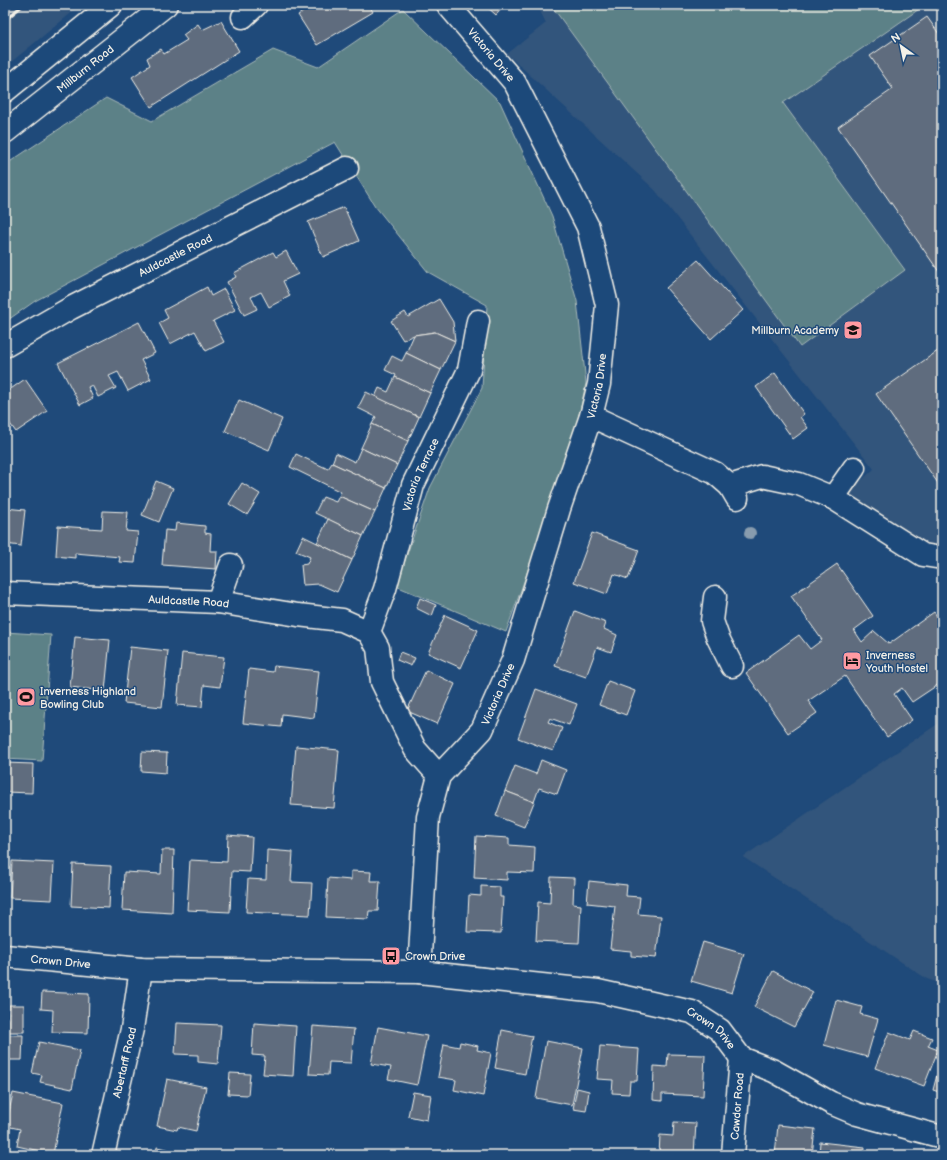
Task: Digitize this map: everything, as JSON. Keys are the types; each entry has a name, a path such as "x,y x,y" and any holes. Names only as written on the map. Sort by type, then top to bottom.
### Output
{"street":[{"path":"5,92 111,5"},
{"name":"Millburn Road","path":"5,132 166,5"},
{"name":"Victoria Drive","path":"419,972 428,817 439,776 482,730 513,660 559,509 591,416 599,384 607,305 588,227 516,83 448,5"},
{"name":"Auldcastle Road","path":"5,346 71,308 347,168"},
{"name":"Victoria Terrace","path":"369,632 385,589 413,485 469,370 478,321"},
{"path":"591,416 716,473 734,492 762,476 799,484 833,498 923,555 942,558"},
{"path":"833,498 854,468"},
{"path":"218,602 231,565"},
{"name":"Auldcastle Road","path":"5,593 218,602 298,615 342,620 369,632"},
{"path":"715,597 712,621 718,638 732,666"},
{"path":"369,632 378,648 382,682 415,749 439,776"},
{"name":"Crown Drive","path":"5,956 141,969 419,972 598,991 692,1012 720,1030 741,1058 774,1071 831,1103 857,1114 942,1137"},
{"name":"Abertarff Road","path":"103,1155 132,1029 141,969"},
{"name":"Cawdor Road","path":"733,1155 741,1058"}],"shaded area":[{"path":"5,5 81,5 5,67"},
{"name":"Millburn Academy","path":"537,5 942,5 942,562 844,496 874,469 655,190 507,54 546,23"},
{"path":"942,721 942,984 927,979 743,857"}],"green space":[{"path":"551,5 925,5 783,103 905,270 800,347"},
{"path":"403,9 500,102 552,216 577,301 586,383 573,444 506,632 396,586 430,488 482,388 487,305 428,272 375,206 335,142 35,301 5,322 5,165 106,98 152,121 273,50 318,67"},
{"name":"Inverness Highland Bowling Club","path":"5,632 51,635 42,761 5,759"}],"building":[{"path":"307,5 369,5 373,12 317,45 298,15 309,8"},
{"path":"485,5 505,5 496,15"},
{"path":"927,17 942,38 942,276 838,127 893,89 870,56"},
{"path":"221,21 239,51 151,107 132,77 150,65 147,58 161,49 164,54 187,40 183,35 198,24 202,30"},
{"path":"344,207 359,241 323,257 308,222"},
{"path":"286,251 298,274 283,281 290,296 269,307 261,292 251,297 257,309 244,315 227,282 236,277 234,273 273,252 276,257"},
{"path":"698,260 743,310 711,339 666,288"},
{"path":"207,287 211,296 224,289 235,310 213,321 224,342 206,351 195,331 170,344 159,323 168,318 164,310"},
{"path":"439,299 453,322 455,341 435,332 414,335 403,340 391,321 405,312 408,317"},
{"path":"139,322 155,353 141,360 151,379 128,391 118,372 109,376 116,388 98,397 92,385 88,387 93,398 80,405 58,363"},
{"path":"435,332 455,341 441,370 406,353 414,335"},
{"path":"942,348 942,489 876,394"},
{"path":"406,353 441,370 430,393 395,377 396,375 385,370 392,356 402,361"},
{"path":"775,373 804,414 800,417 808,428 793,439 756,387"},
{"path":"395,377 430,393 419,417 375,397 379,388 388,392"},
{"path":"25,379 47,411 16,432 5,417 5,393"},
{"path":"366,392 419,417 408,441 372,424 376,417 358,408"},
{"path":"239,400 282,419 269,450 225,431"},
{"path":"372,424 408,441 397,465 361,448"},
{"path":"361,448 397,465 386,488 332,463 336,453 355,462"},
{"path":"296,454 328,469 332,463 386,488 375,512 339,496 341,492 290,467"},
{"path":"156,481 173,488 159,522 142,515"},
{"path":"242,483 260,494 247,515 229,504"},
{"path":"339,496 375,512 363,536 315,513 323,497 336,502"},
{"path":"5,508 25,510 21,546 5,544"},
{"path":"103,511 128,512 126,531 138,532 135,563 119,562 120,557 75,553 75,558 56,556 58,526 102,529"},
{"path":"328,519 363,536 352,560 317,543"},
{"path":"176,523 205,526 205,533 211,534 210,551 217,551 216,569 162,565 165,530 175,531"},
{"path":"592,533 639,550 628,579 614,574 607,594 574,582"},
{"path":"303,536 352,560 337,592 319,584 303,585 301,565 307,564 310,557 296,551"},
{"name":"Inverness Youth Hostel","path":"837,564 873,616 854,630 862,642 874,631 889,644 934,612 942,623 942,682 912,702 902,688 894,694 912,720 887,737 845,676 808,701 817,713 788,733 746,673 799,635 810,649 822,640 791,596"},
{"path":"420,598 436,605 432,616 416,608"},
{"path":"575,611 606,623 604,629 617,635 611,652 597,647 586,677 555,666"},
{"path":"445,615 478,630 461,668 428,653"},
{"path":"75,637 110,640 105,691 70,687"},
{"path":"130,647 168,651 162,707 124,703"},
{"path":"400,652 415,658 411,666 397,660"},
{"path":"182,653 224,657 220,687 204,685 202,707 177,705"},
{"path":"274,666 319,671 314,718 282,714 281,727 243,723 249,669 273,672"},
{"path":"426,670 455,684 437,724 407,711"},
{"path":"608,681 635,691 626,715 599,705"},
{"path":"536,689 577,704 569,725 550,718 548,722 562,728 553,751 518,738"},
{"path":"296,746 339,750 334,808 291,805"},
{"path":"142,752 167,753 166,773 141,771"},
{"path":"541,760 566,770 557,794 539,788 534,802 505,791 515,766 536,774"},
{"path":"5,763 33,764 32,793 5,792"},
{"path":"505,791 534,802 524,827 496,816"},
{"path":"228,835 252,837 250,872 232,871 230,912 187,910 190,860 227,862"},
{"path":"476,836 509,838 509,845 535,847 534,873 507,872 507,880 474,878"},
{"path":"162,850 174,850 172,913 122,910 124,872 161,874"},
{"path":"267,850 293,852 291,882 312,883 310,915 246,912 248,879 266,880"},
{"path":"12,861 54,863 52,900 10,898"},
{"path":"73,864 111,866 109,908 71,906"},
{"path":"351,871 371,872 370,881 380,881 378,911 369,911 368,919 326,917 328,878 351,880"},
{"path":"551,877 574,878 573,904 581,905 579,943 536,941 538,902 550,903"},
{"path":"589,881 627,885 626,896 640,897 638,914 661,916 656,958 631,956 631,951 610,949 615,906 587,903"},
{"path":"481,886 500,887 500,897 503,897 501,933 467,932 469,895 481,896"},
{"path":"703,942 744,954 732,993 691,981"},
{"path":"773,971 813,992 794,1027 754,1007"},
{"path":"42,992 89,994 88,1033 52,1032 53,1010 41,1009"},
{"path":"836,1000 862,1007 860,1014 878,1019 867,1057 824,1045"},
{"path":"9,1005 24,1005 24,1032 8,1032"},
{"path":"177,1023 221,1025 218,1064 198,1062 198,1055 175,1054"},
{"path":"254,1023 296,1026 293,1076 263,1074 265,1056 252,1055"},
{"path":"313,1026 354,1029 351,1063 329,1062 328,1075 309,1074"},
{"path":"378,1027 427,1036 417,1085 388,1079 391,1067 371,1064"},
{"path":"502,1030 532,1036 525,1074 495,1068"},
{"path":"914,1031 932,1038 928,1046 938,1050 924,1086 875,1068 889,1032 910,1040"},
{"path":"8,1035 23,1035 22,1060 7,1060"},
{"path":"546,1041 583,1048 572,1105 536,1098"},
{"path":"39,1042 80,1050 72,1089 40,1082 42,1075 32,1073"},
{"path":"460,1042 478,1046 477,1050 491,1053 483,1096 454,1090 456,1080 438,1077 444,1044 459,1047"},
{"path":"600,1046 639,1049 637,1081 630,1081 629,1094 612,1093 613,1080 597,1079"},
{"path":"668,1054 705,1055 703,1096 662,1094 662,1101 653,1100 654,1066 667,1067"},
{"path":"942,1056 942,1093 933,1090"},
{"path":"230,1073 250,1074 248,1095 228,1094"},
{"path":"167,1079 206,1087 196,1131 178,1127 177,1130 157,1126"},
{"path":"577,1088 589,1091 586,1111 573,1109"},
{"path":"413,1092 431,1095 427,1120 408,1116"},
{"path":"13,1093 63,1103 53,1154 17,1146 20,1129 6,1126"},
{"path":"674,1122 696,1123 694,1155 659,1155 660,1135 673,1136"},
{"path":"778,1125 815,1129 812,1155 775,1155"},
{"path":"820,1142 865,1147 864,1155 819,1155"},
{"path":"157,1147 190,1154 190,1155 156,1155"}],"railway":[{"path":"5,20 23,5"}],"place":[{"name":"Millburn Academy","path":"853,330"},
{"name":"Inverness Youth Hostel","path":"852,661"},
{"name":"Inverness Highland Bowling Club","path":"26,697"},
{"name":"Crown Drive","path":"391,956"}]}
